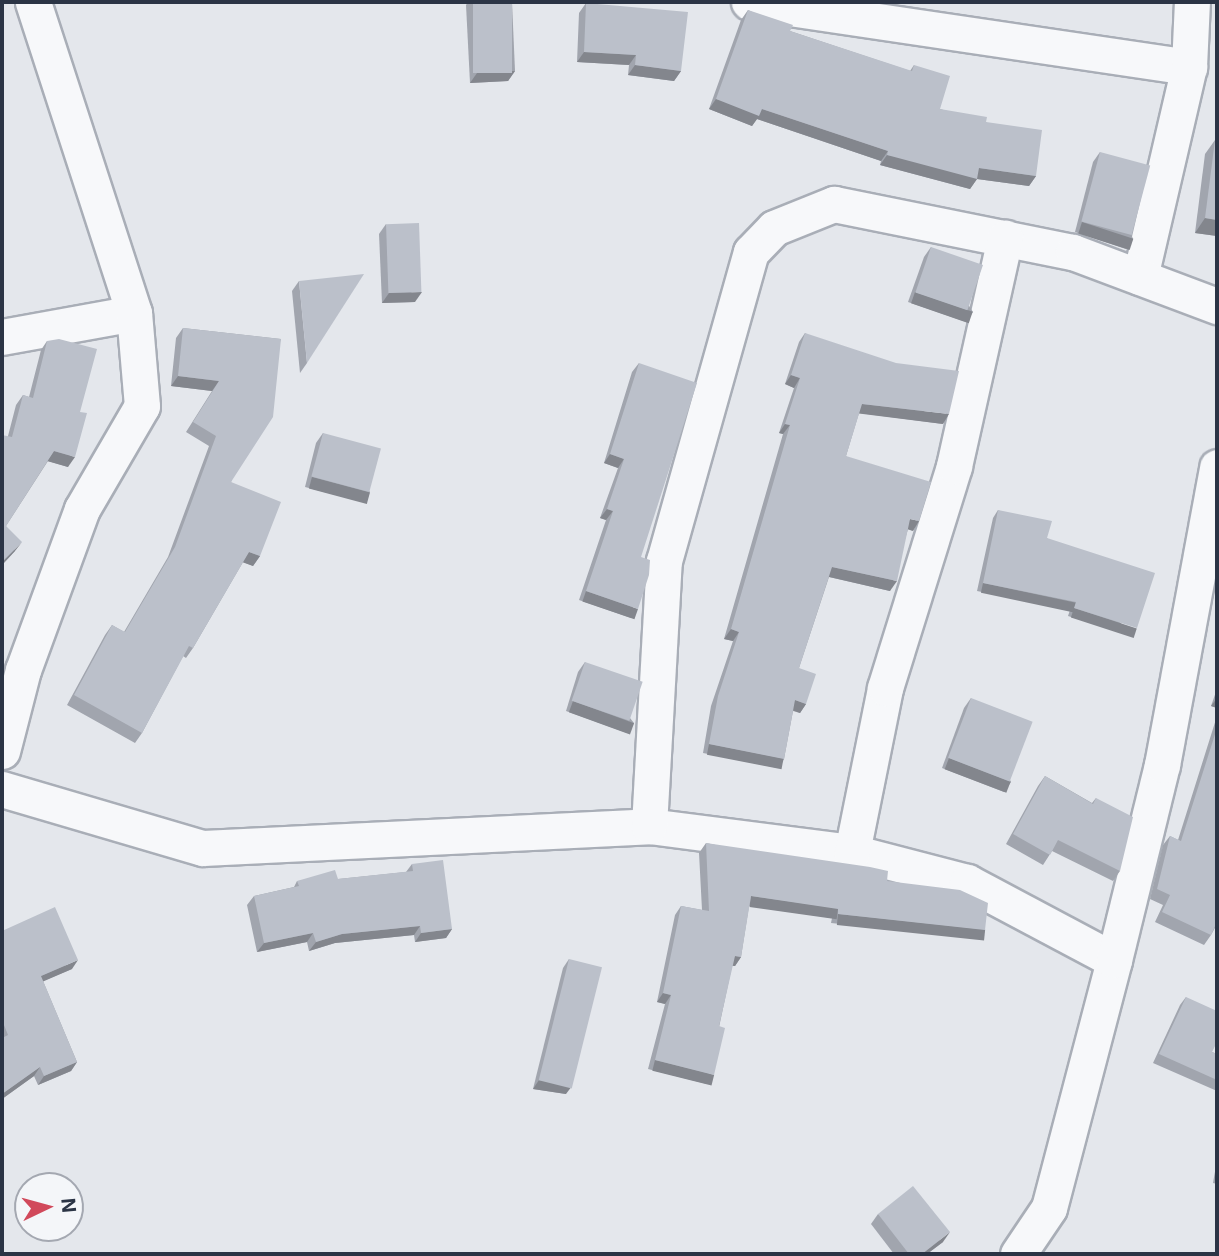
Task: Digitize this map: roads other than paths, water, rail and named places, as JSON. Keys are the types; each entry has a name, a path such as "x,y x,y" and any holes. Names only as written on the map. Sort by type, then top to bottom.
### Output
{"street":[{"path":"2,751 23,670 82,509 142,407 134,313 33,2"},
{"path":"748,2 1189,67"},
{"path":"1140,277 1189,67 1192,2"},
{"path":"649,826 664,561 751,252 774,228 834,204 1073,252 1217,306"},
{"path":"852,852 885,688 954,466 1005,238"},
{"path":"2,337 134,313"},
{"path":"1018,1254 1049,1208 1114,960 1162,765 1217,467"},
{"path":"2,789 203,848 649,826 852,852 967,883 1114,960"}]}
